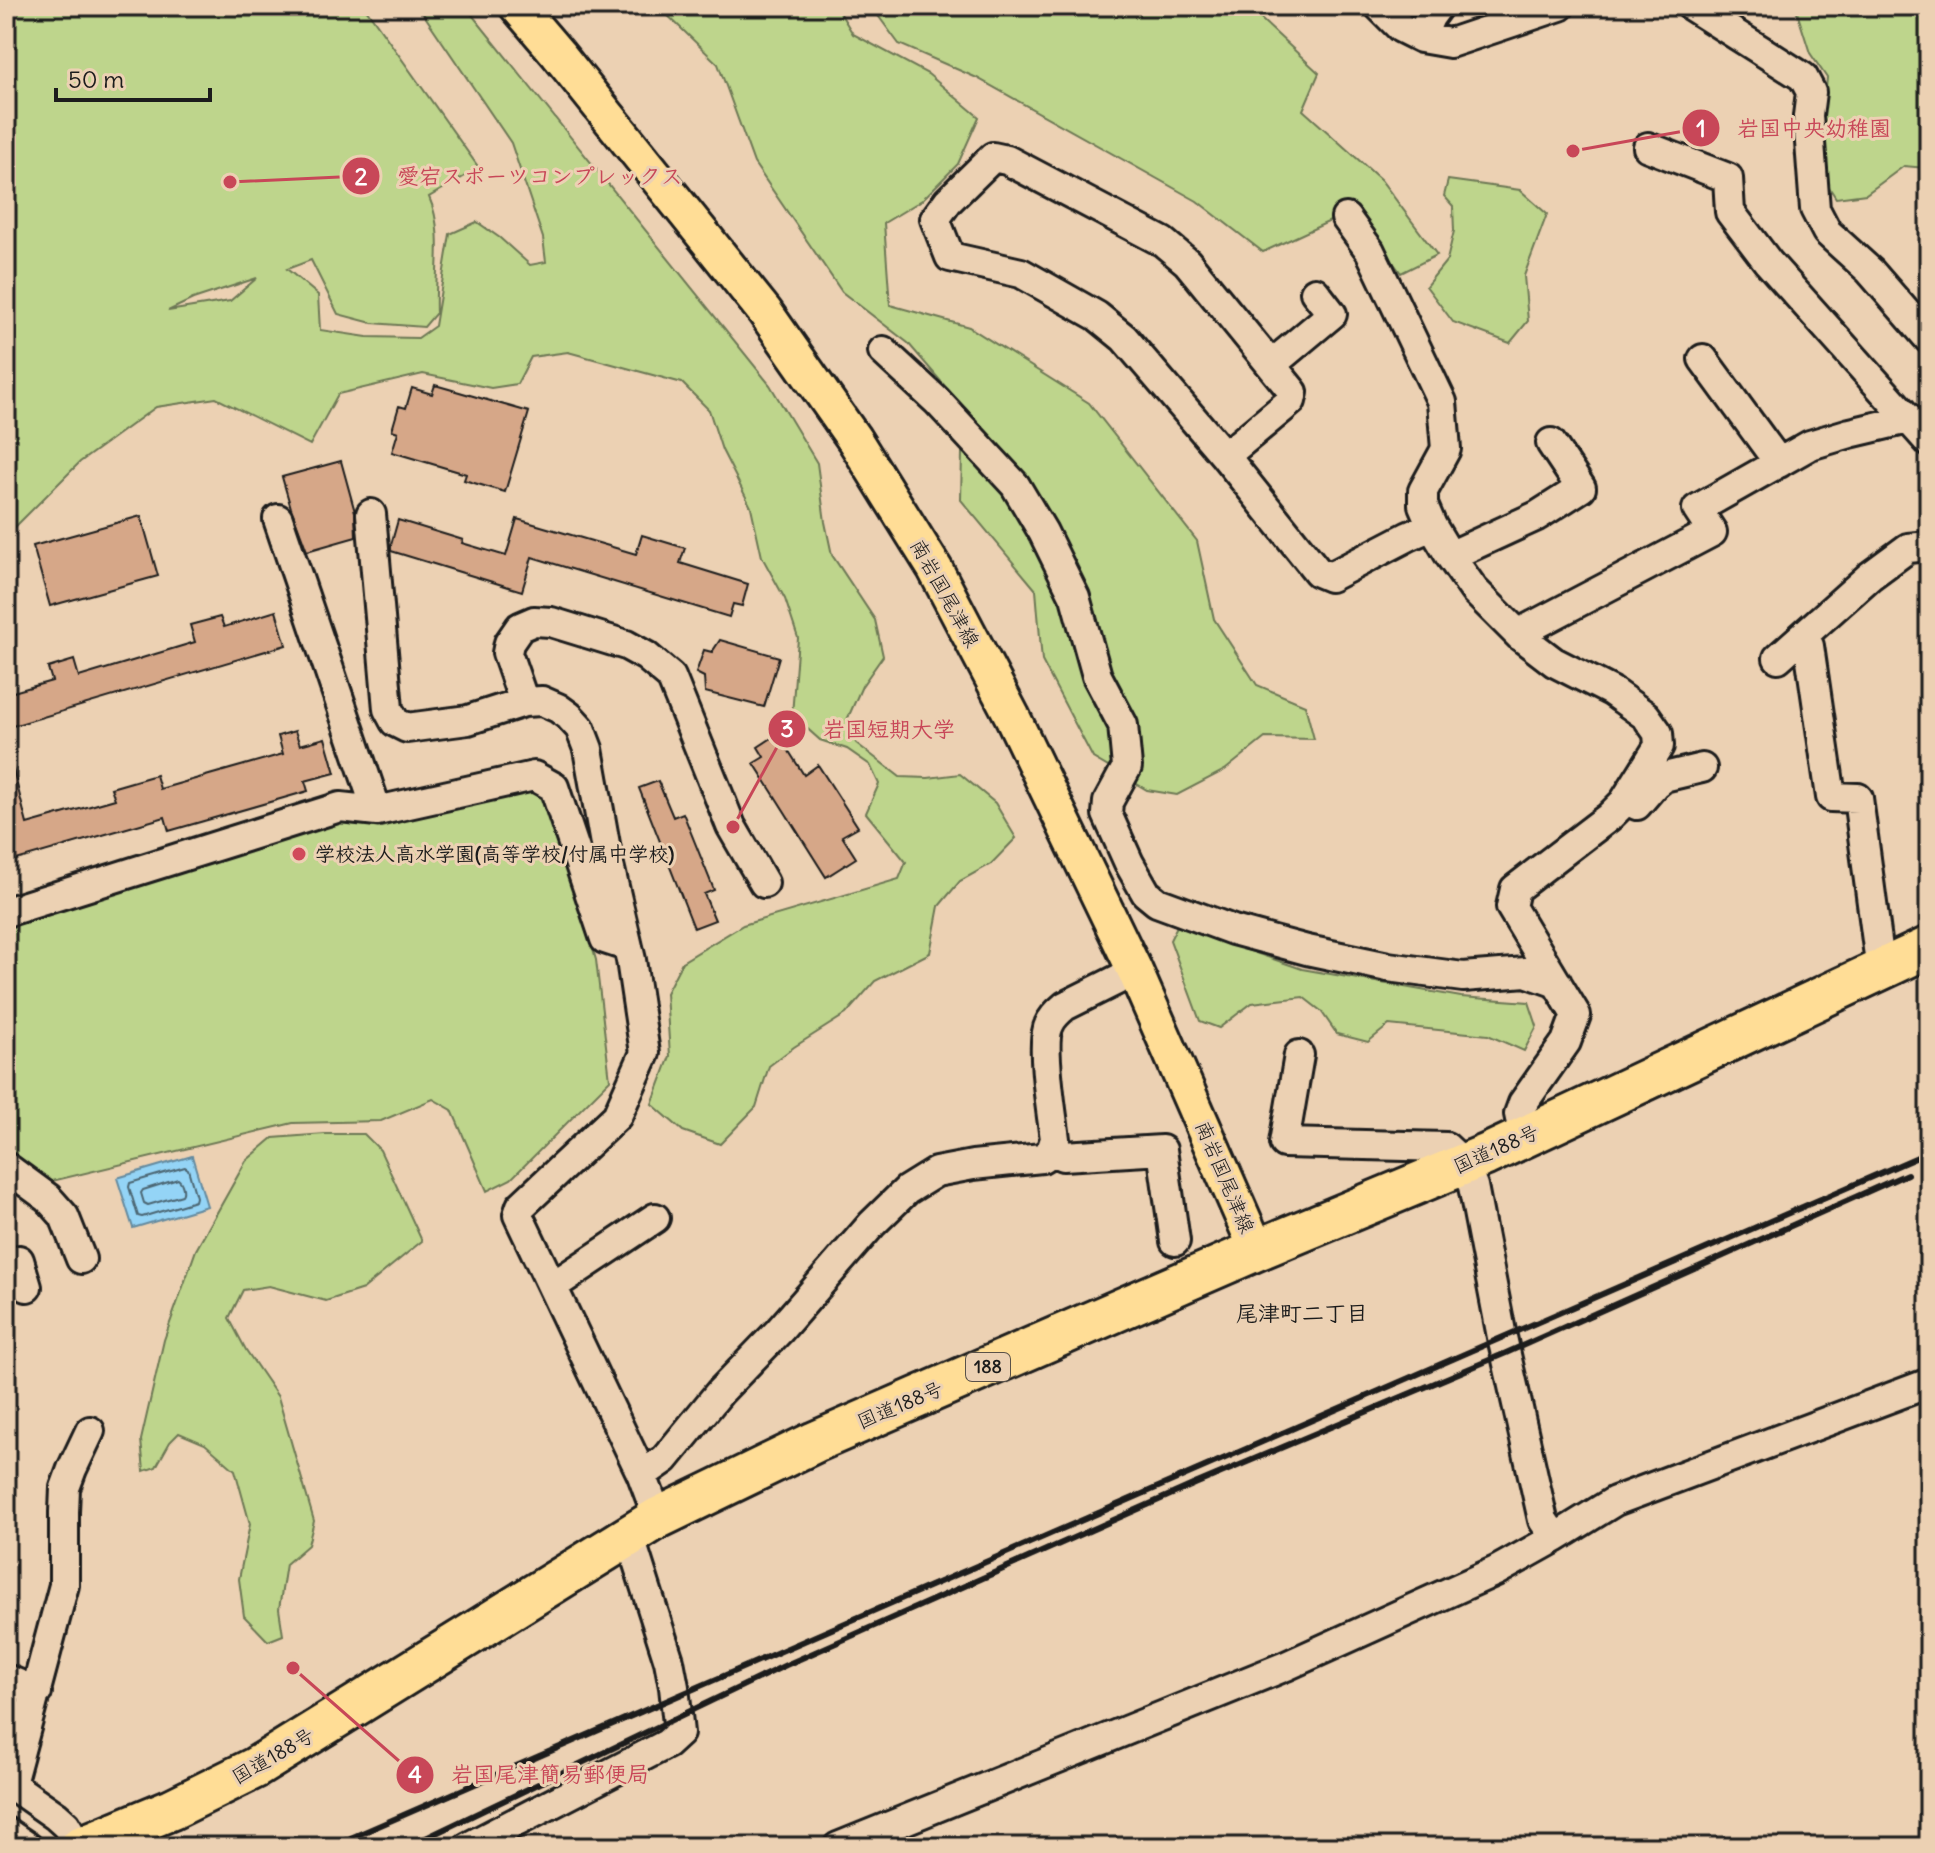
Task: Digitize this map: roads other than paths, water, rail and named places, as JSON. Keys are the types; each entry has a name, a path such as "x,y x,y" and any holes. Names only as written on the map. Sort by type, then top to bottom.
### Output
{"highway":[{"name":"国道188号","path":"79,1847 172,1809 255,1768 644,1526 815,1442 1257,1250 1464,1164 1929,947"}],"main road":[{"name":"南岩国尾津線","path":"517,6 765,312 854,439 935,569 1012,716 1135,971 1257,1250"}],"street":[{"path":"1379,6 1401,28 1421,38 1450,43 1560,6"},
{"path":"1421,38 1438,6"},
{"path":"1691,6 1803,77 1811,92 1808,116 1815,209 1827,232 1870,271 1929,339"},
{"path":"1648,147 1728,178 1730,212 1768,262 1929,442"},
{"path":"1225,456 1291,401 1293,392 1187,262 1163,242 1007,160 993,157 948,201 935,219 950,257 1021,273 1097,316 1124,338 1225,456 1318,572 1330,577 1432,526"},
{"path":"1346,218 1370,251 1442,402 1446,449 1423,491 1423,505 1450,556 1474,590 1520,636 1554,662 1611,691 1646,716 1658,733 1659,746 1624,802 1515,889 1511,907 1576,1015 1566,1042 1523,1103 1519,1114 1524,1137"},
{"path":"1271,365 1332,314 1315,292"},
{"path":"883,351 937,401 1015,485 1043,532 1075,597 1097,676 1123,725 1127,767 1108,802 1107,814 1146,893 1157,902 1233,930 1307,950 1388,967 1463,977 1526,972 1557,983"},
{"path":"1703,359 1779,463"},
{"path":"1520,636 1527,629 1712,532 1697,509 1810,445 1909,419"},
{"path":"1450,556 1537,516 1581,488 1551,443"},
{"path":"371,514 388,709 395,722 407,728 468,720 524,702 542,701 558,708 580,728 588,749 608,861 631,960 645,1053 617,1116 521,1206 518,1215 642,1475 644,1526 674,1687 679,1733 667,1744 468,1847"},
{"path":"278,519 377,811"},
{"path":"1778,658 1870,576 1908,548 1929,546"},
{"path":"524,702 507,653 509,643 520,627 534,621 551,622 626,645 646,656 671,677 731,826 764,883"},
{"path":"1804,635 1809,646 1831,797 1858,798 1883,969"},
{"path":"1609,817 1622,817 1664,777 1702,768"},
{"path":"6,912 340,807 377,811 534,776 554,787 605,939 626,942"},
{"path":"642,1475 665,1459 720,1392 779,1331 872,1224 907,1190 936,1172 1042,1158 1051,1151 1055,1139 1045,1046 1047,1026 1065,1006 1135,971"},
{"path":"1299,1055 1284,1143 1446,1147 1464,1164 1473,1186 1502,1337 1543,1520 1555,1538"},
{"path":"1051,1151 1063,1156 1162,1150 1175,1241"},
{"path":"6,1167 48,1198 64,1216 81,1259"},
{"path":"553,1286 655,1218"},
{"path":"6,1264 19,1260 27,1287"},
{"path":"838,1847 1286,1666 1496,1571 1615,1501 1929,1383"},
{"path":"79,1847 66,1825 9,1782 37,1692 64,1585 65,1488 90,1431"},
{"path":"6,1679 37,1692"},
{"path":"6,1832 28,1847"}],"water":[{"path":"192,1156 207,1206 133,1228 117,1178"}],"railway":[{"path":"330,1847 1929,1152"},
{"path":"407,1847 786,1665 1195,1484 1506,1353 1907,1174"}],"place":[{"name":"岩国中央幼稚園","path":"1573,151"},
{"name":"愛宕スポーツコンプレックス","path":"230,182"},
{"name":"岩国短期大学","path":"733,827"},
{"name":"学校法人高水学園(高等学校/付属中学校)","path":"299,854"},
{"name":"岩国尾津簡易郵便局","path":"293,1668"}],"district":[{"name":"尾津町二丁目","path":"1302,1313"}]}
